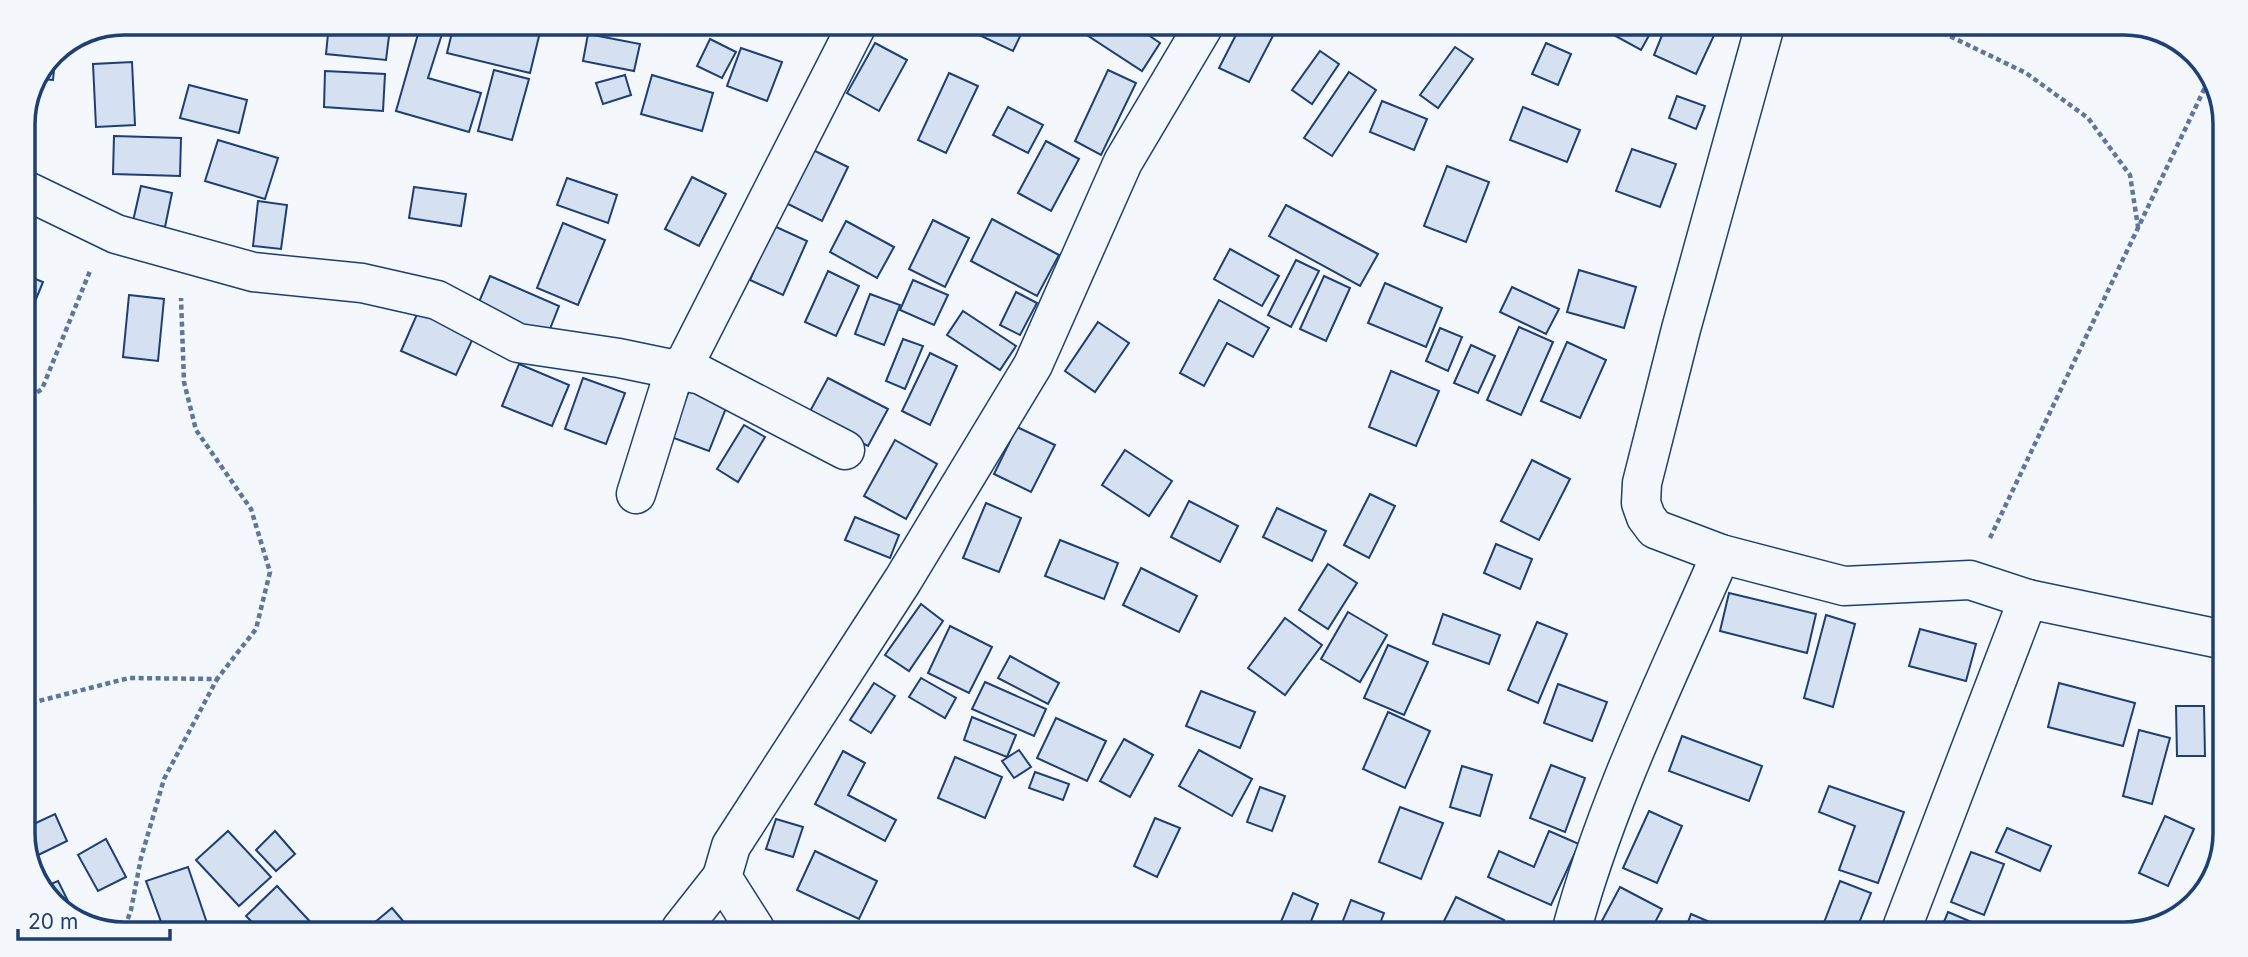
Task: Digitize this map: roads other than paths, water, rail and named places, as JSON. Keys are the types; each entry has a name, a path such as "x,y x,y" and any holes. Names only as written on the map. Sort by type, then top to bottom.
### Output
{"street":[{"path":"636,494 675,369 687,361 853,35"},
{"path":"687,922 722,877 731,845 904,580 1034,365 1123,162 1198,35"},
{"path":"1762,35 1681,329 1642,482 1641,503 1646,517 1655,529 1721,554 1844,586 1970,580 2028,599 2213,638"},
{"path":"35,195 116,233 253,272 362,283 425,297 437,300 518,343 701,375 845,450"},
{"path":"1574,922 1585,879 1637,747 1721,554"},
{"path":"1904,922 2028,599"},
{"path":"722,877 751,922"}]}
